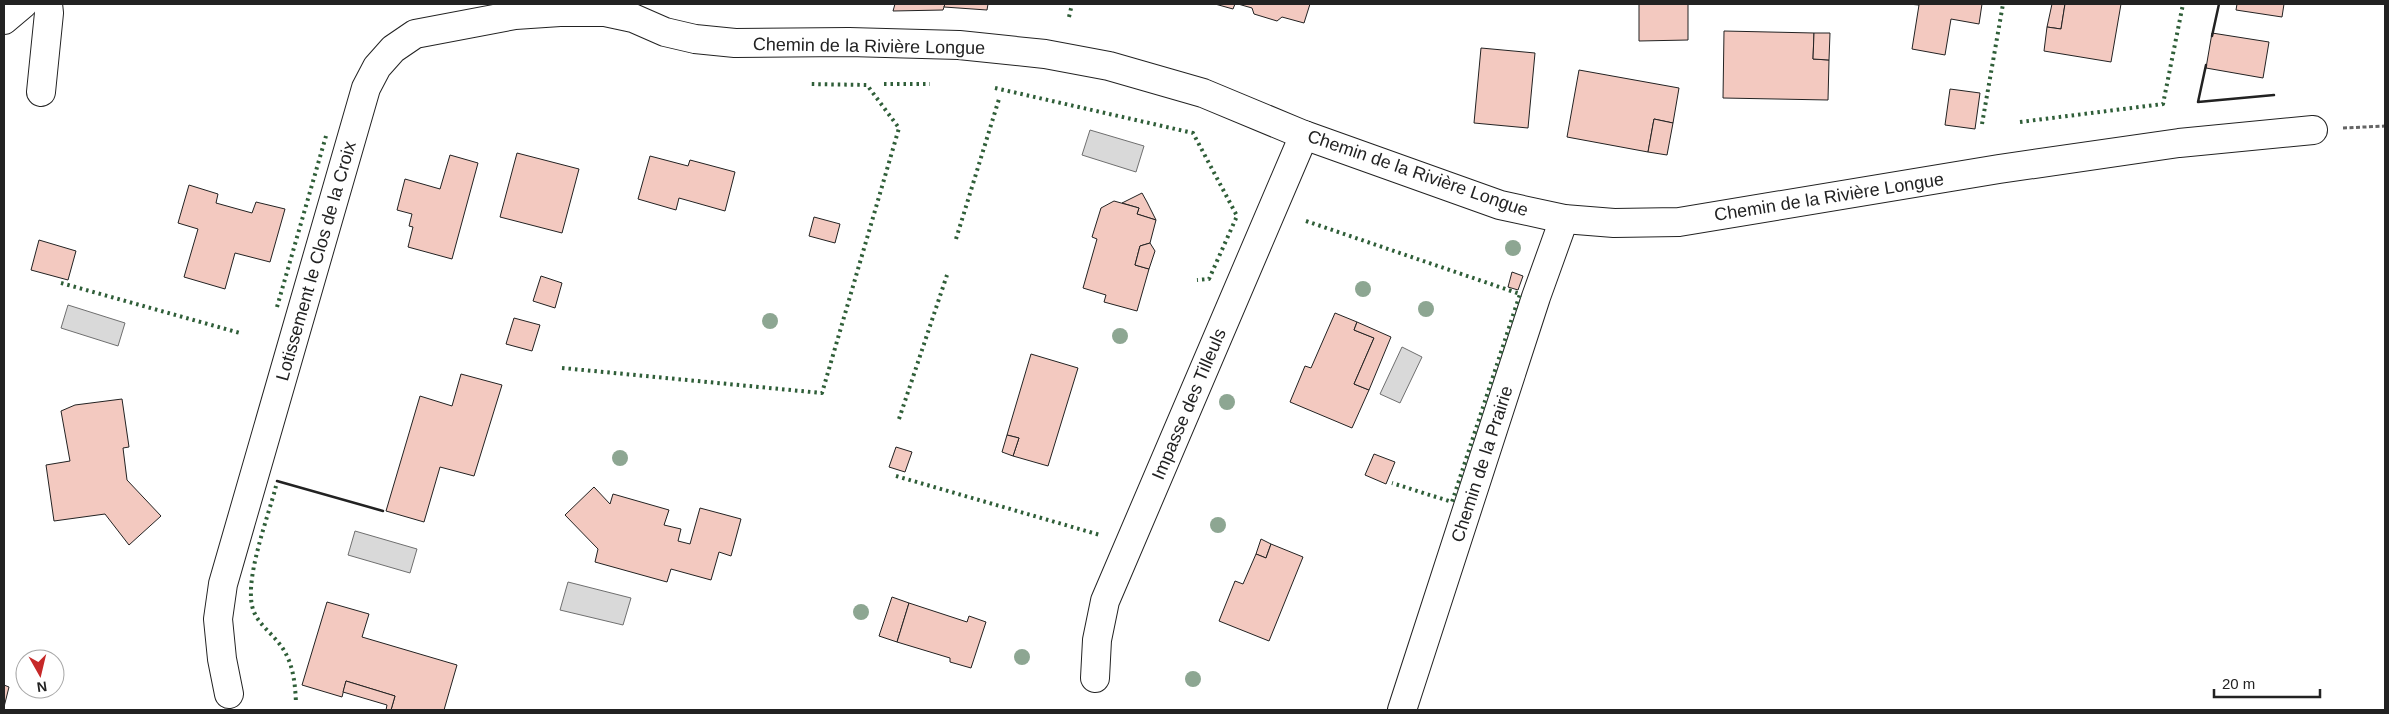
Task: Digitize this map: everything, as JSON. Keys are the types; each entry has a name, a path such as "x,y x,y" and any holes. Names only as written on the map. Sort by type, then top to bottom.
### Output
{"street":[{"path":"4,20 23,4"},
{"path":"41,92 49,13 48,4"},
{"name":"Chemin de la Rivière Longue","path":"608,8 665,32 695,39 770,44 849,42 959,45 1045,54 1158,79 1203,94 1304,135 1500,204 1564,219 1614,223 1679,222 2170,144 2313,130"},
{"name":"Lotissement le Clos de la Croix","path":"229,694 222,659 218,619 223,584 366,88 376,67 392,49 415,34 515,15 608,8"},
{"name":"Impasse des Tilleuls","path":"1095,678 1097,640 1104,601 1304,135"},
{"name":"Chemin de la Prairie","path":"1402,710 1536,297 1564,219"}],"path":[{"path":"2313,130 2385,126"}],"shaded area":[{"path":"1090,130 1144,146 1136,172 1082,155"},
{"path":"68,305 125,323 118,346 61,328"},
{"path":"1402,347 1422,357 1400,403 1380,394"},
{"path":"355,531 417,549 410,573 348,555"},
{"path":"568,582 631,598 623,625 560,610"}],"building":[{"path":"895,4 945,4 943,10 893,11"},
{"path":"945,4 988,4 987,10 944,7"},
{"path":"1215,4 1235,4 1233,9"},
{"path":"1238,4 1310,4 1304,23 1282,17 1277,21 1254,14 1252,8"},
{"path":"1639,4 1688,4 1688,40 1639,41"},
{"path":"1908,4 1982,4 1979,24 1951,19 1945,55 1912,49 1919,5"},
{"path":"2052,4 2065,4 2061,29 2047,27"},
{"path":"2065,4 2121,4 2111,62 2044,51 2047,27 2061,29"},
{"path":"2237,4 2284,4 2282,17 2236,10"},
{"path":"1724,31 1814,33 1813,59 1829,60 1828,100 1723,98"},
{"path":"1814,33 1830,33 1829,60 1813,59"},
{"path":"2212,33 2269,42 2263,78 2206,68"},
{"path":"1481,48 1535,53 1528,128 1474,123"},
{"path":"1579,70 1679,88 1673,123 1654,119 1648,152 1567,137"},
{"path":"1950,89 1980,93 1975,129 1945,125"},
{"path":"1654,119 1673,123 1667,155 1648,152"},
{"path":"517,153 579,169 562,233 500,217"},
{"path":"450,155 478,163 452,259 408,247 413,227 409,226 412,214 397,210 405,179 440,189"},
{"path":"650,156 688,166 690,160 735,172 725,211 679,198 676,210 638,199"},
{"path":"189,185 218,194 216,203 252,213 256,202 285,209 270,262 235,253 225,289 184,277 198,229 178,223"},
{"path":"1142,193 1156,220 1137,214 1139,208 1122,203"},
{"path":"1114,201 1139,208 1137,214 1156,220 1150,243 1140,246 1135,265 1149,269 1137,311 1104,302 1106,295 1083,288 1097,239 1092,237 1101,208"},
{"path":"814,217 840,224 835,243 809,236"},
{"path":"39,240 76,251 68,280 31,270"},
{"path":"1150,243 1155,251 1149,269 1135,265 1140,246"},
{"path":"1512,272 1523,276 1518,290 1508,287"},
{"path":"541,276 562,283 555,308 533,301"},
{"path":"1335,313 1357,322 1354,330 1374,338 1354,384 1369,390 1352,428 1290,402 1305,366 1311,368"},
{"path":"514,318 540,325 532,351 506,344"},
{"path":"1357,322 1391,337 1369,390 1354,384 1374,338 1354,330"},
{"path":"1031,354 1078,368 1048,466 1013,456 1019,438 1007,435"},
{"path":"461,374 502,385 474,476 440,467 424,522 386,511 420,396 452,406"},
{"path":"122,399 129,447 123,448 127,480 161,516 129,545 105,514 54,521 46,465 70,461 61,411 75,405"},
{"path":"1007,435 1019,438 1013,456 1002,452"},
{"path":"896,447 912,452 905,472 889,467"},
{"path":"1374,454 1395,462 1386,484 1365,475"},
{"path":"594,487 610,504 613,494 669,510 664,525 681,529 678,541 690,544 700,508 741,519 731,556 719,552 711,580 671,569 667,582 595,562 598,549 565,515"},
{"path":"1261,539 1271,544 1266,558 1256,554"},
{"path":"1271,544 1303,557 1269,641 1219,621 1235,581 1243,584 1256,554 1266,558"},
{"path":"892,597 909,603 897,642 879,636"},
{"path":"327,602 369,614 362,637 457,665 444,710 391,710 395,696 346,681 342,697 302,685"},
{"path":"909,603 967,622 969,616 986,622 971,668 950,662 950,658 897,642"},
{"path":"346,681 395,696 391,710 386,710 387,705 343,692"},
{"path":"4,685 9,687 4,707"}],"hedge":[{"path":"1069,17 1072,4"},
{"path":"1982,124 2003,4"},
{"path":"2020,122 2163,104 2183,4"},
{"path":"562,368 822,393 899,128 867,85 809,84"},
{"path":"884,84 930,84"},
{"path":"995,88 1193,133 1237,216 1209,279 1197,280"},
{"path":"956,239 999,99"},
{"path":"277,307 326,136"},
{"path":"1306,221 1520,294 1452,502 1392,483"},
{"path":"899,419 947,275"},
{"path":"61,283 240,333"},
{"path":"896,476 1100,535"},
{"path":"276,486 254,568 251,600 256,616 287,656 294,679 296,703"}],"wall":[{"path":"2212,36 2219,4"},
{"path":"2206,65 2198,102 2274,95"},
{"path":"277,481 383,511"}]}
